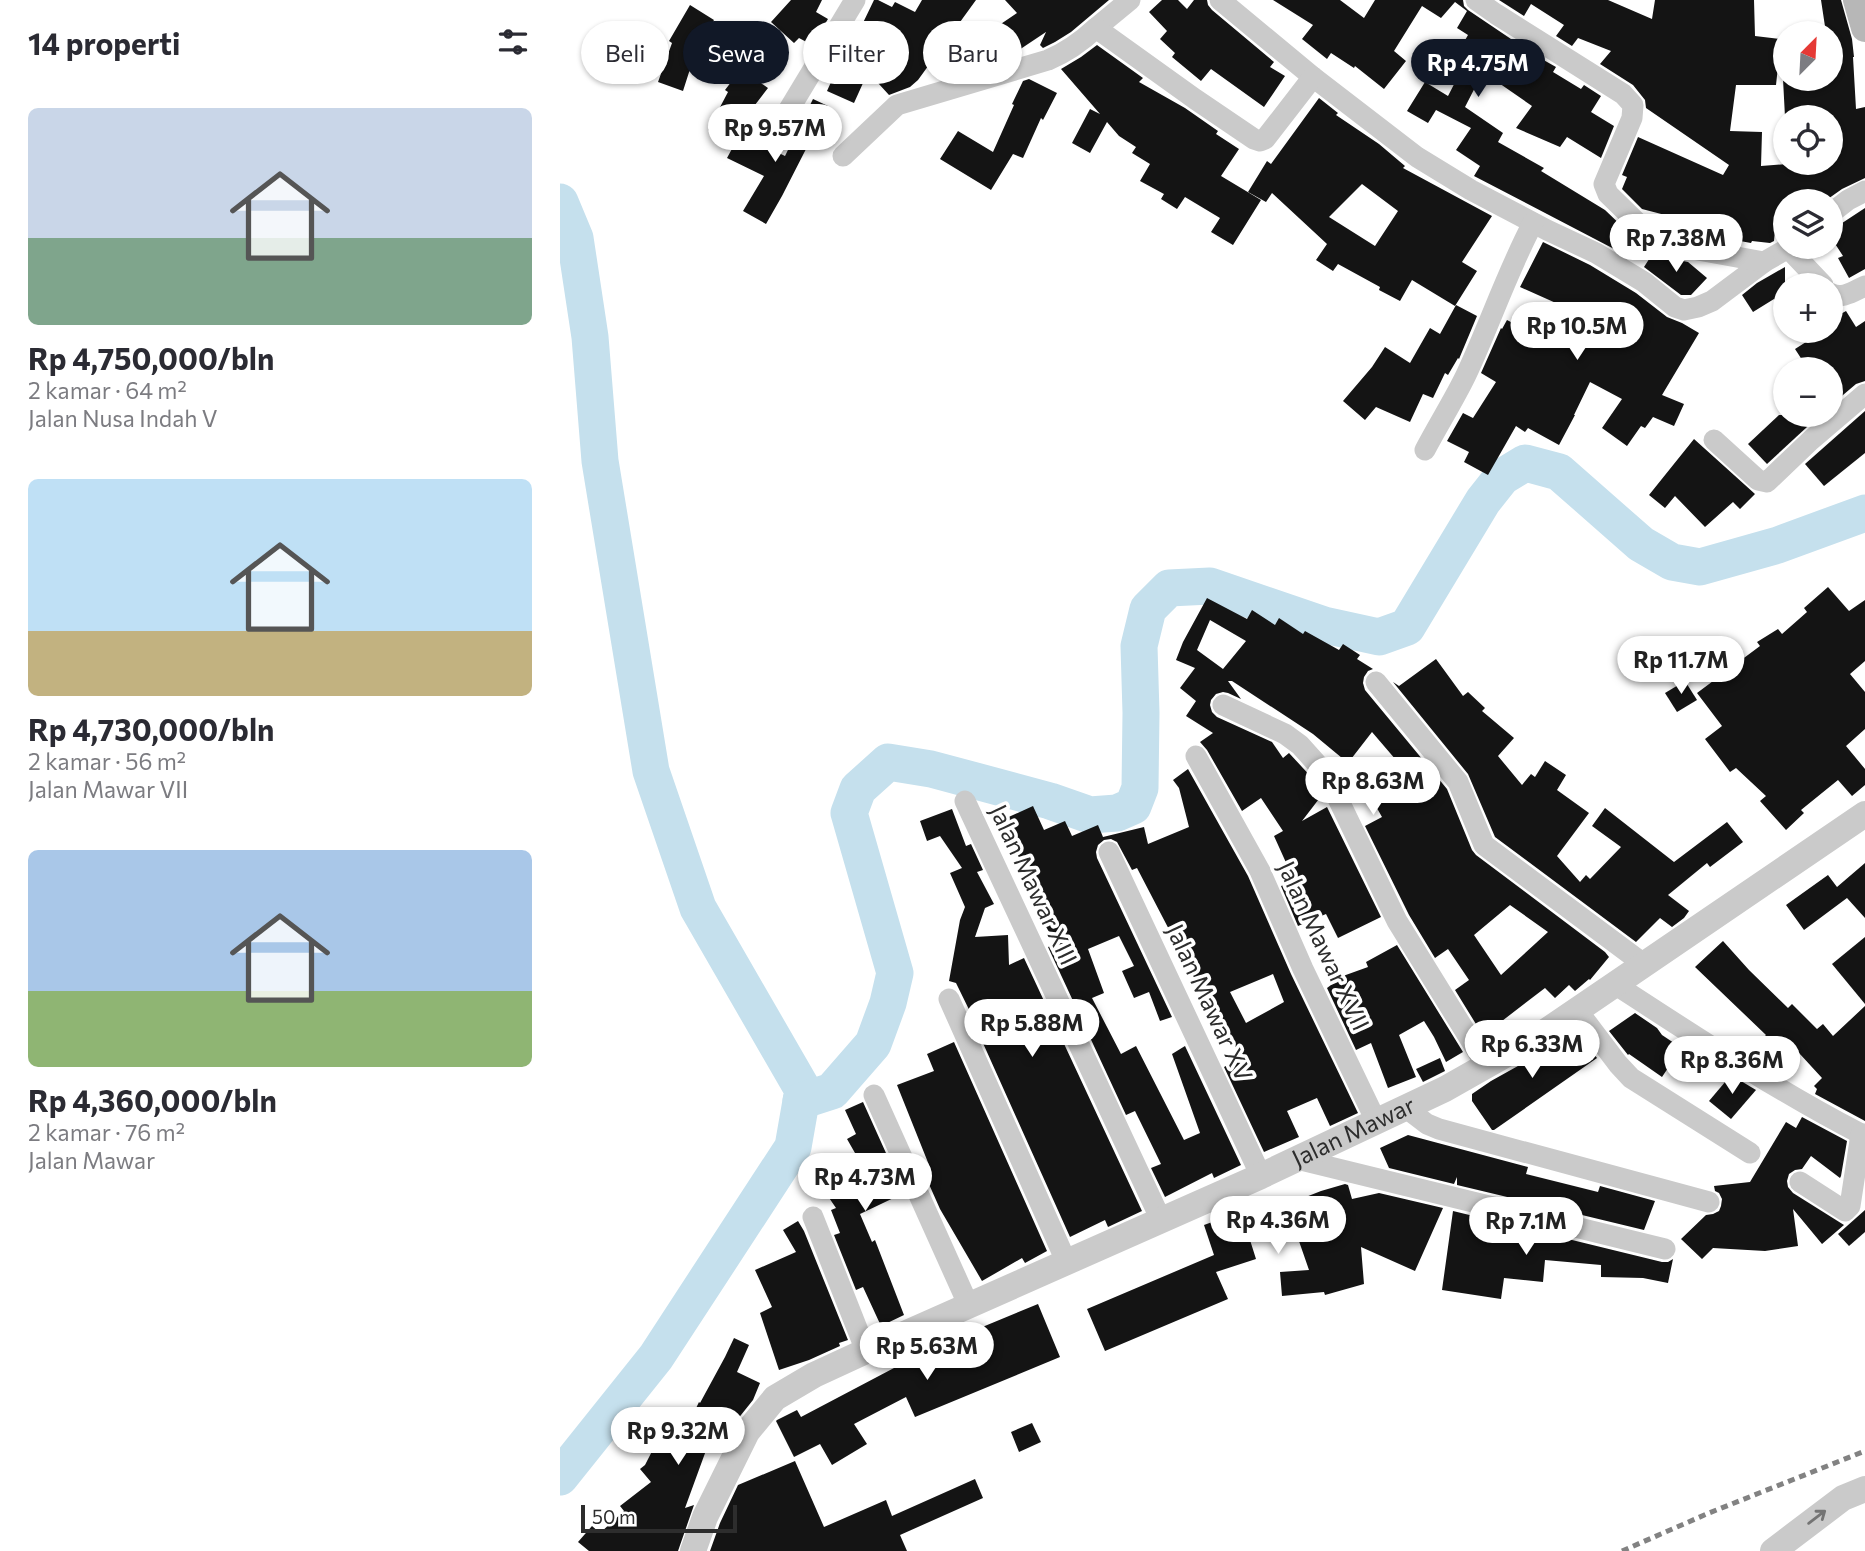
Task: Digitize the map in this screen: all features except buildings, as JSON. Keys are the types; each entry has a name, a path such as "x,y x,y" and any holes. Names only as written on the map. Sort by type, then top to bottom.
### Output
{"main road":[{"path":"1857,0 1865,28"}],"street":[{"path":"782,121 855,0"},
{"path":"843,156 897,105 1062,54 1081,43 1130,0"},
{"path":"1220,0 1312,77 1417,157 1471,190 1596,253 1644,282 1675,307 1684,310 1712,301 1773,257"},
{"path":"1476,0 1623,94 1633,105 1632,118 1604,184 1608,194 1655,240 1764,262"},
{"path":"1096,28 1195,99 1260,141 1265,139 1312,77"},
{"path":"1843,204 1865,191"},
{"path":"1424,450 1465,377 1514,258 1533,223"},
{"path":"1799,259 1812,273"},
{"path":"1843,296 1865,286"},
{"path":"1714,440 1758,480 1767,482 1865,394"},
{"path":"1376,682 1458,782 1484,845 1645,965"},
{"path":"1223,705 1285,734 1300,745 1325,774 1397,920 1486,1065"},
{"name":"Jalan Mawar XVII","path":"1196,756 1260,871 1303,969 1377,1122"},
{"name":"Jalan Mawar XIII","path":"965,801 1161,1220"},
{"name":"Jalan Mawar","path":"693,1551 705,1517 747,1432 775,1398 814,1375 866,1350 1261,1176 1406,1108 1542,1034 1865,814"},
{"name":"Jalan Mawar XV","path":"1109,852 1261,1176"},
{"path":"1616,985 1816,1111 1863,1134 1848,1209 1845,1211 1800,1182"},
{"path":"950,999 1066,1261"},
{"path":"1577,1010 1631,1078 1750,1153"},
{"path":"874,1095 968,1304"},
{"path":"1406,1108 1427,1124 1439,1129 1709,1202"},
{"path":"1297,1159 1665,1248"},
{"path":"813,1217 866,1350"},
{"path":"1773,1551 1843,1498 1865,1489"}],"waterway":[{"path":"560,202 575,238 590,337 600,461 651,771 698,908 803,1090 793,1147 656,1357 560,1477"},
{"path":"801,1101 832,1091 873,1044 888,1003 895,973 849,813 858,789 888,762 931,769 1050,801 1090,815 1117,813 1133,806 1140,788 1139,646 1148,609 1169,588 1210,586 1324,625 1379,637 1407,627 1483,501 1502,477 1525,463 1559,472 1641,544 1672,562 1700,567 1778,545 1865,513"}],"railway":[{"path":"1622,1551 1865,1451"}]}
